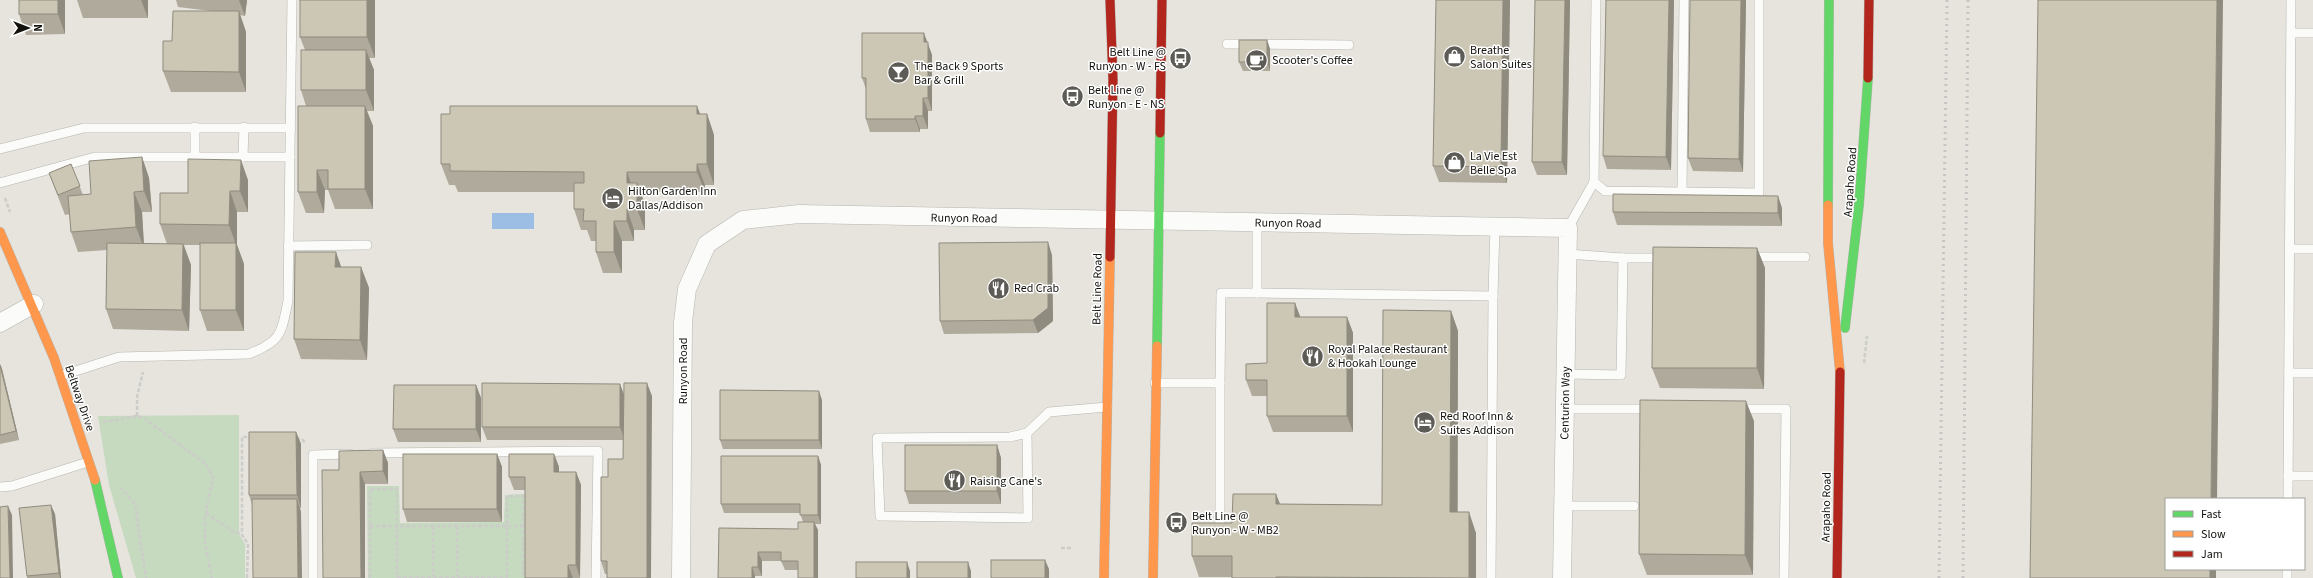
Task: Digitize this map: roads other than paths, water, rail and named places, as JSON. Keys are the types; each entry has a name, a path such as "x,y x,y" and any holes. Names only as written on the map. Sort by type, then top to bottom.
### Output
{"main road":[{"name":"Belt Line Road","path":"1104,578 1113,80 1110,0"},
{"path":"1153,578 1157,222 1162,0"},
{"name":"Arapaho Road","path":"1829,0 1828,243 1840,365 1837,578"},
{"name":"Arapaho Road","path":"1840,365 1858,235 1870,70 1869,0"},
{"name":"Beltway Drive","path":"0,232 34,304 60,376 110,535 118,578"}],"street":[{"name":"Runyon Road","path":"681,578 683,322 686,289 708,244 744,220 799,214 1157,222 1568,228"},
{"name":"Centurion Way","path":"1562,578 1568,228"},
{"path":"0,323 34,304"}],"lane":[{"path":"60,376 119,357 249,354 268,346 281,333 288,301 292,0"},
{"path":"1568,228 1594,182 1596,0"},
{"path":"1682,192 1684,0"},
{"path":"1594,182 1605,191 1759,193 1759,0"},
{"path":"2288,498 2291,0"},
{"path":"2291,33 2313,33"},
{"path":"1227,44 1349,44"},
{"path":"195,127 195,157"},
{"path":"243,157 244,127"},
{"path":"0,149 84,128 291,128"},
{"path":"0,183 95,157 290,157"},
{"path":"1257,223 1257,293"},
{"path":"1491,578 1495,226"},
{"path":"288,246 367,245"},
{"path":"2290,249 2313,249"},
{"path":"1567,254 1623,258 1671,258"},
{"path":"1742,257 1805,257"},
{"path":"1566,374 1621,375 1623,258"},
{"path":"1220,544 1221,293 1494,296"},
{"path":"2289,373 2313,373"},
{"path":"1155,383 1220,383"},
{"path":"1027,433 1028,518 880,516 877,438 1010,437 1027,433 1049,412 1107,406"},
{"path":"1565,409 1662,409"},
{"path":"1724,409 1786,409 1784,578"},
{"path":"313,578 313,455 598,450 596,578"},
{"path":"0,487 12,486 88,462"},
{"path":"2288,476 2313,476"},
{"path":"1563,506 1634,506"}],"water":[{"path":"492,213 534,213 534,229 492,229"}],"railway":[{"path":"1939,578 1947,0"},
{"path":"1963,578 1968,0"}],"place":[{"name":"Breathe Salon Suites","path":"1454,57"},
{"name":"Belt Line @ Runyon - W - FS","path":"1181,59"},
{"name":"Scooter's Coffee","path":"1256,60"},
{"name":"The Back 9 Sports Bar & Grill","path":"899,73"},
{"name":"Belt Line @ Runyon - E - NS","path":"1073,97"},
{"name":"La Vie Est Belle Spa","path":"1454,163"},
{"name":"Hilton Garden Inn Dallas/Addison","path":"613,198"},
{"name":"Red Crab","path":"998,288"},
{"name":"Royal Palace Restaurant & Hookah Lounge","path":"1313,356"},
{"name":"Red Roof Inn & Suites Addison","path":"1424,423"},
{"name":"Raising Cane's","path":"955,481"},
{"name":"Belt Line @ Runyon - W - MB2","path":"1176,523"}]}
